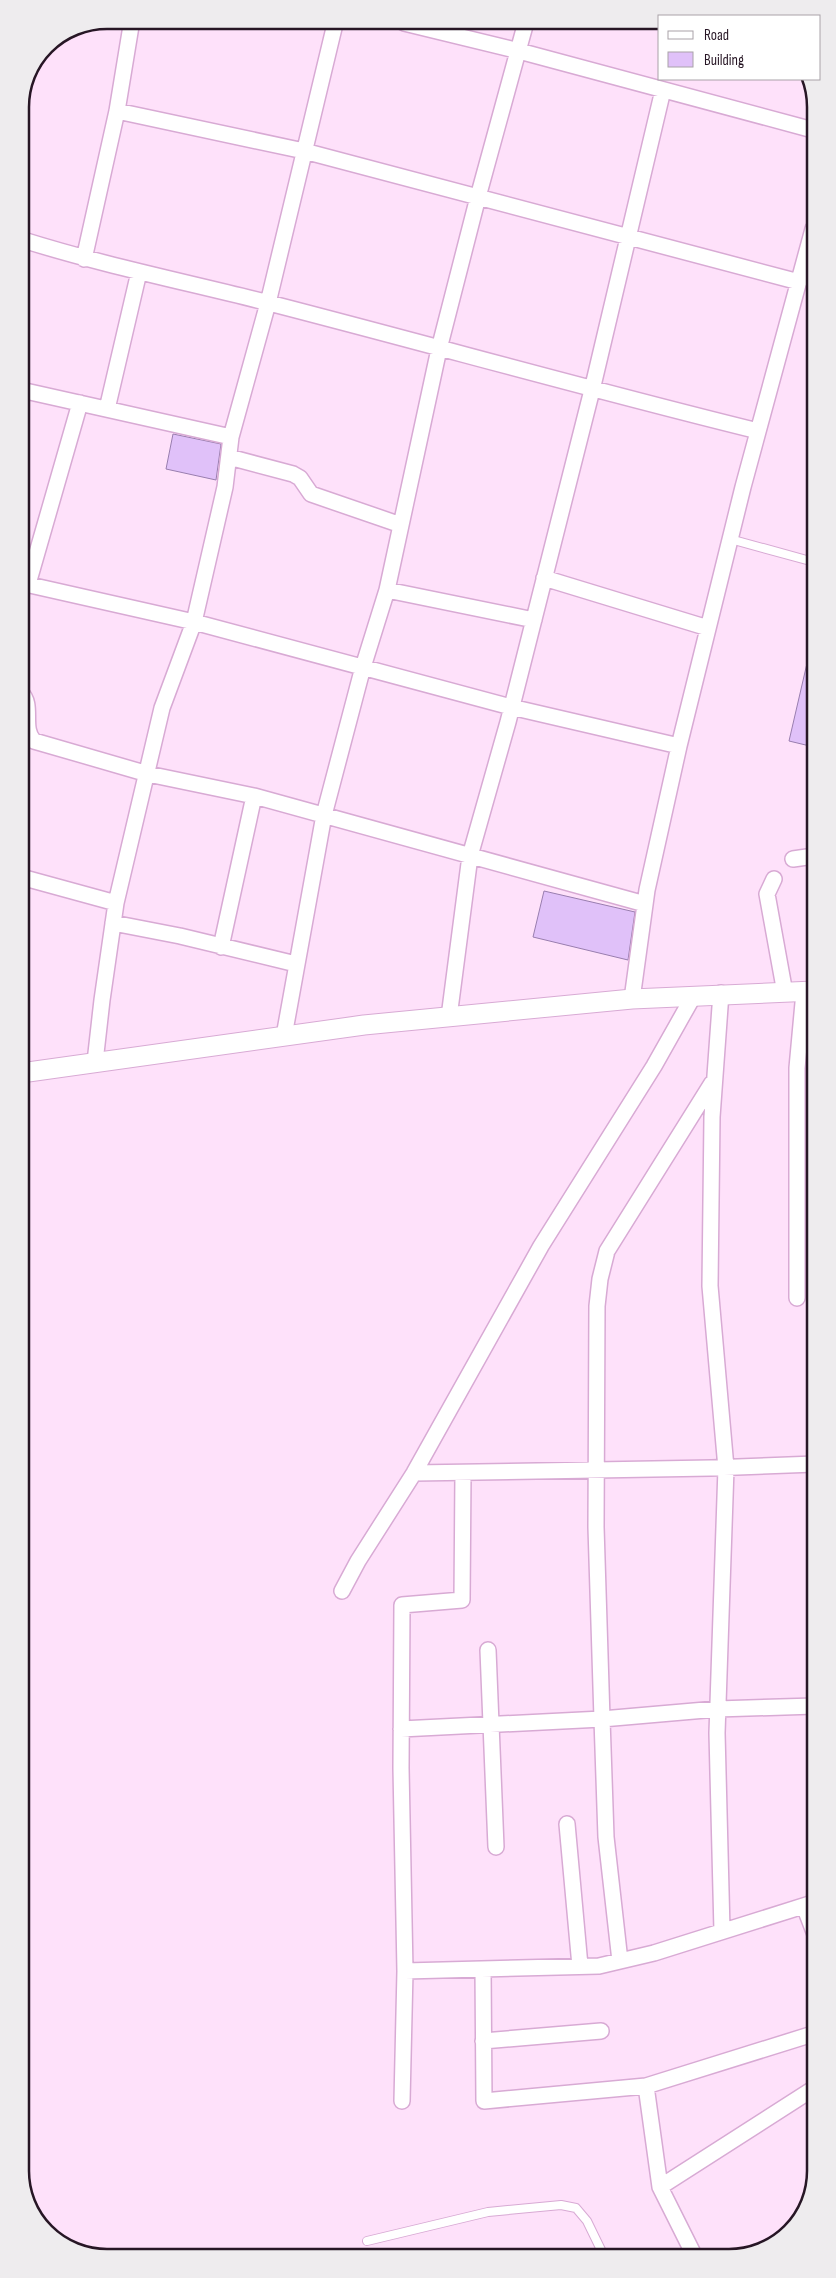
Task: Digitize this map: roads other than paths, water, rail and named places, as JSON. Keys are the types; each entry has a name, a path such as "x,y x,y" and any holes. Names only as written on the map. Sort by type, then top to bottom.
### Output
{"street":[{"path":"84,259 117,111 131,29"},
{"path":"95,1062 116,903 148,774 162,708 194,622 225,487 231,437 268,303 333,29"},
{"path":"429,29 519,51 807,128"},
{"path":"284,1036 324,815 363,667 387,590 439,349 524,29"},
{"path":"449,1017 470,856 534,620 592,390 662,90"},
{"path":"117,111 304,151 799,282"},
{"path":"29,242 84,259 268,303 592,390 758,431"},
{"path":"632,998 645,904 679,746 730,539 807,251"},
{"path":"107,410 139,272"},
{"path":"29,392 231,437"},
{"path":"29,570 80,403"},
{"path":"228,457 293,474 300,478 311,494 401,525"},
{"path":"544,578 708,628"},
{"path":"29,584 194,622 511,707 679,746"},
{"path":"387,590 534,620"},
{"path":"29,733 34,741 148,774 254,796 645,904"},
{"path":"221,947 254,796"},
{"path":"792,859 807,857"},
{"path":"29,879 116,903"},
{"path":"774,879 767,894 785,994"},
{"path":"113,923 296,964"},
{"path":"29,1072 364,1025 632,998 721,993 785,994 807,991"},
{"path":"721,993 712,1117 710,1286 726,1468 717,1709 722,1932"},
{"path":"342,1591 358,1561 414,1474 541,1246 654,1066 694,995"},
{"path":"797,1298 797,1068 807,1004"},
{"path":"620,1961 606,1836 595,1470 597,1306 600,1279 607,1251 714,1080"},
{"path":"414,1474 726,1468 807,1464"},
{"path":"402,2101 405,1971 401,1729 402,1605 462,1600 462,1473"},
{"path":"488,1650 496,1847"},
{"path":"401,1729 602,1719 717,1709 807,1706"},
{"path":"566,1824 580,1966"},
{"path":"405,1971 599,1966 654,1953 807,1904"},
{"path":"483,1969 484,2101 646,2086 807,2036"},
{"path":"483,2041 601,2031"},
{"path":"646,2086 660,2187 691,2249"},
{"path":"660,2187 807,2093"}],"lane":[{"path":"730,539 807,560"},
{"path":"367,2241 488,2212 561,2205 576,2208 587,2221 601,2249"}]}
